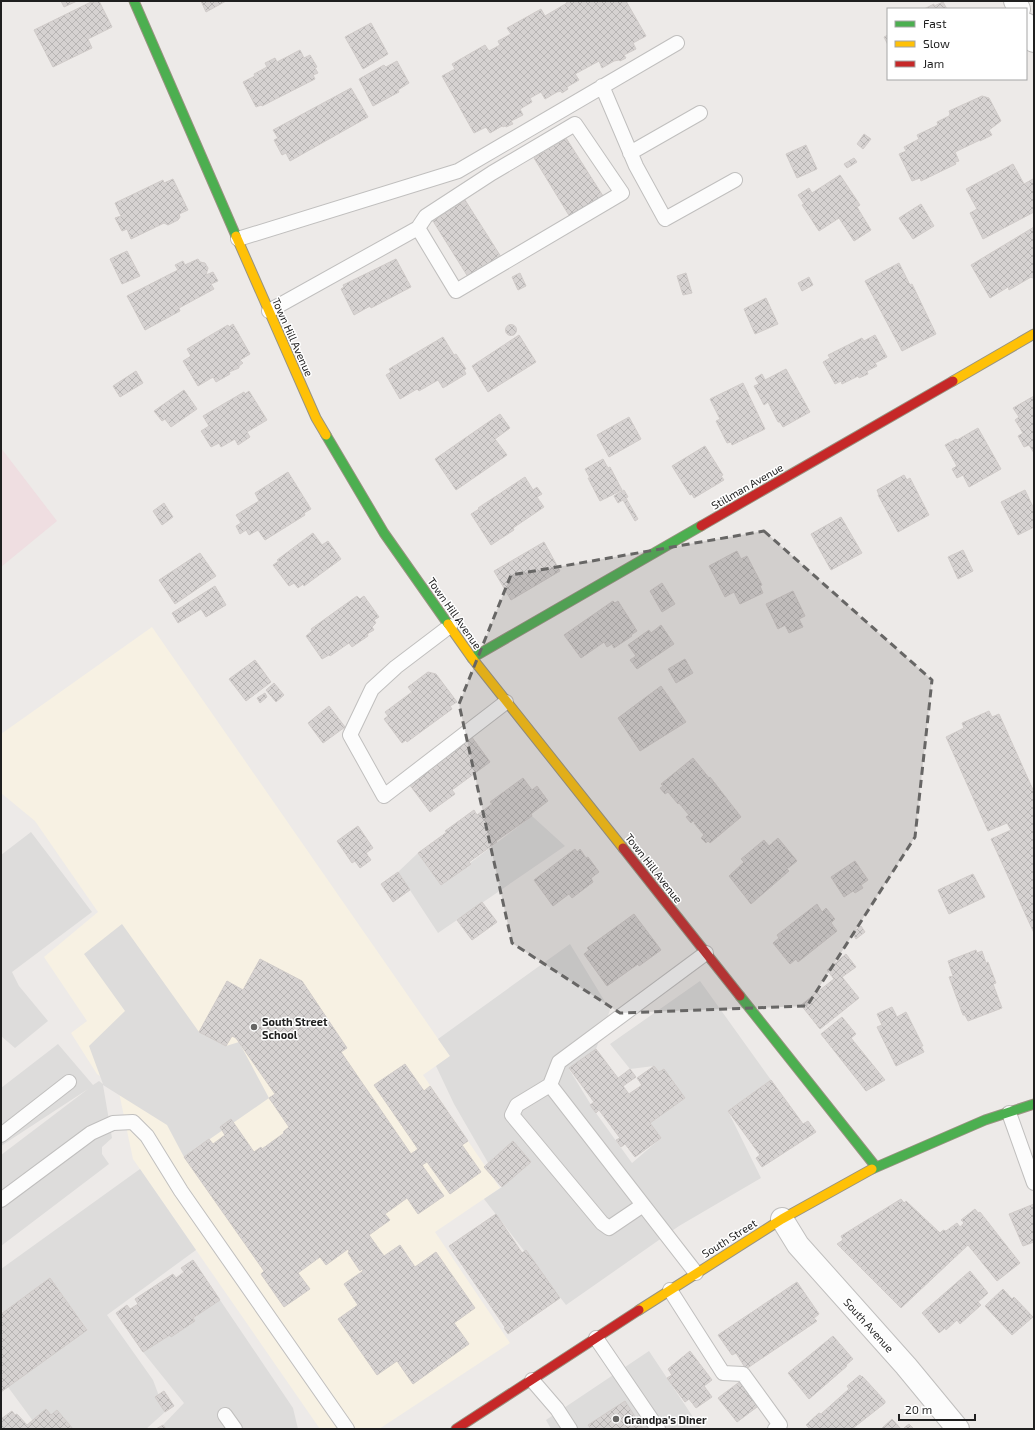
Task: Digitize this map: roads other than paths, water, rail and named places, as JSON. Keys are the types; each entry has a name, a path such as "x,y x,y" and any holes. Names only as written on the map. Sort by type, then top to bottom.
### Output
{"street":[{"name":"Town Hill Avenue","path":"134,1 316,418 384,533 472,658 506,702 876,1167"},
{"path":"1027,26 1034,41"},
{"name":"Stillman Avenue","path":"472,658 1034,334"},
{"name":"South Street","path":"456,1429 782,1219 876,1167 985,1120 1034,1104"},
{"name":"South Avenue","path":"782,1219 798,1246 906,1366 958,1429"}],"lane":[{"path":"238,239 458,171 677,42"},
{"path":"602,86 636,166 665,219 735,180"},
{"path":"630,153 700,113"},
{"path":"269,311 418,228 426,216 492,173 575,124 622,193 456,291 418,228"},
{"path":"450,626 396,667 372,689 350,735 384,796 506,702"},
{"path":"643,1205 609,1228 602,1223 512,1115 517,1105 550,1085 558,1062 706,953"},
{"path":"1,1136 69,1082"},
{"path":"550,1085 696,1273"},
{"path":"1009,1113 1034,1183"},
{"path":"1,1200 91,1133 113,1123 133,1122 147,1136 181,1191 347,1429"},
{"path":"670,1290 723,1373 743,1374 780,1425 775,1429"},
{"path":"596,1338 658,1429"},
{"path":"532,1380 557,1409 570,1429"},
{"path":"225,1415 235,1429"}],"place":[{"name":"South Street School","path":"254,1027"},
{"name":"Grandpa's Diner","path":"616,1419"}]}
